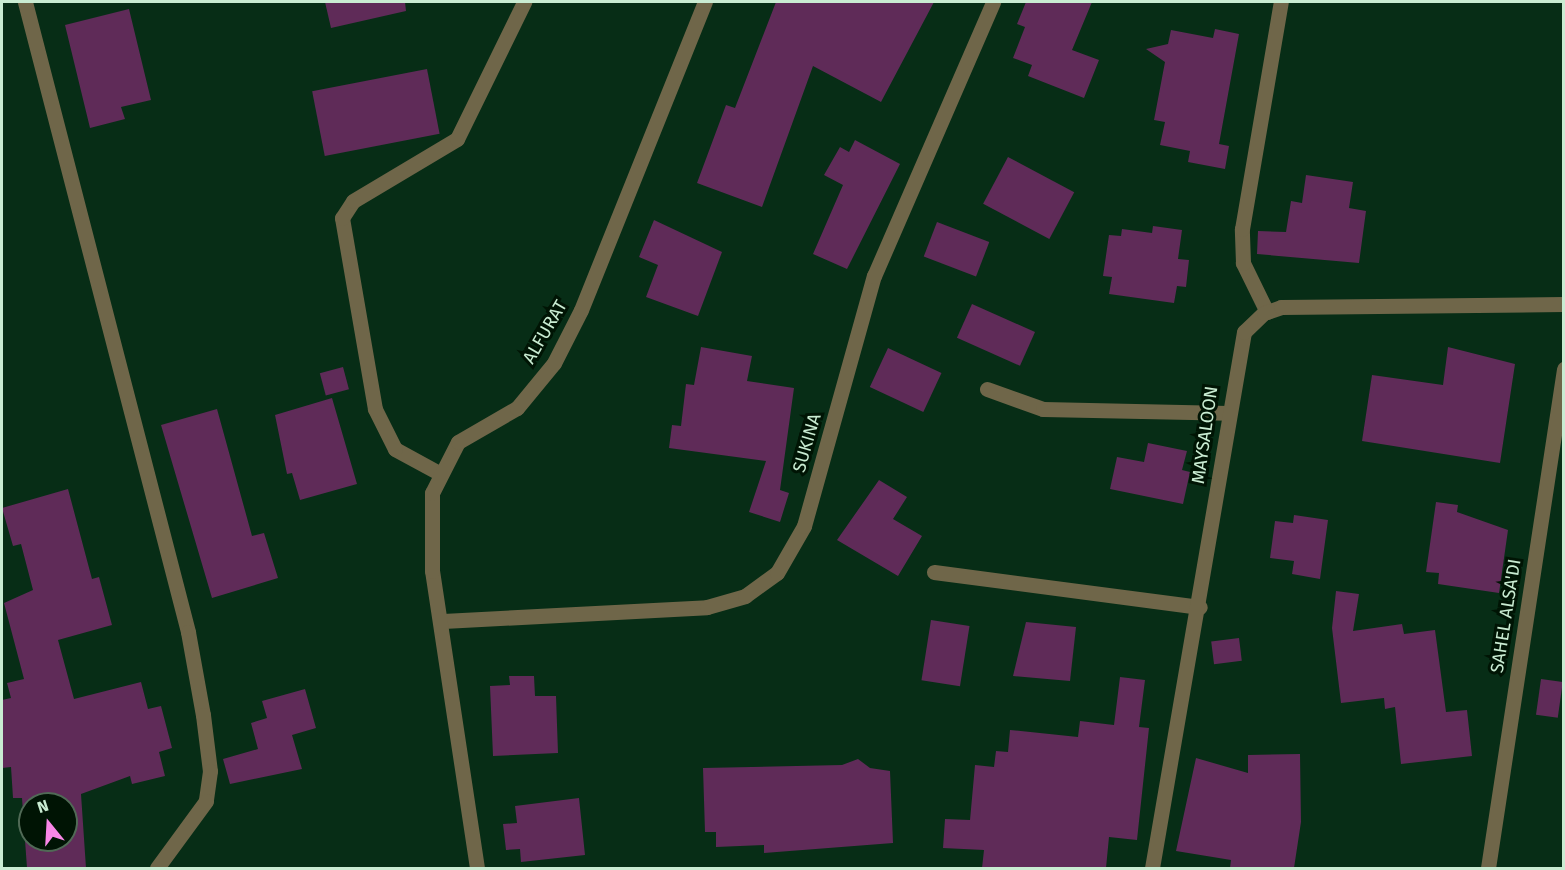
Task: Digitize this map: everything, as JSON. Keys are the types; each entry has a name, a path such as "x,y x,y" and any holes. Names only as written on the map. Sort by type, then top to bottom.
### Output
{"street":[{"path":"25,2 188,632 203,715 210,771 206,801 157,868"},
{"path":"439,473 395,449 375,409 342,218 353,201 457,139 524,2"},
{"name":"ALFURAT","path":"477,868 443,621 430,549 432,493 439,473 458,442 517,408 554,363 581,310 705,2"},
{"name":"SUKINA","path":"443,621 707,607 745,596 777,573 804,526 874,276 993,2"},
{"path":"1281,2 1242,229 1246,274 1267,312 1563,304"},
{"name":"MAYSALOON","path":"1152,868 1200,607 1240,340 1267,312"},
{"name":"SAHEL ALSA'DI","path":"1488,868 1563,369"},
{"path":"987,389 1043,409 1228,413"},
{"path":"934,572 1200,607"}],"building":[{"path":"325,2 405,2 406,11 331,28"},
{"path":"776,2 934,2 881,102 813,66 762,207 697,183 726,105 735,108"},
{"path":"1026,2 1092,2 1072,50 1099,60 1084,98 1028,76 1032,65 1013,58 1025,27 1017,24"},
{"path":"129,9 151,100 121,107 125,119 90,128 65,25"},
{"path":"1215,29 1239,34 1219,144 1229,146 1225,169 1188,162 1190,151 1160,145 1165,122 1154,120 1165,62 1146,49 1168,44 1171,30 1213,38"},
{"path":"427,69 440,134 325,156 312,91"},
{"path":"855,140 900,164 847,269 813,254 843,185 824,175 840,147 849,152"},
{"path":"1008,157 1074,192 1049,239 983,204"},
{"path":"1306,175 1353,182 1349,208 1366,211 1359,263 1257,254 1258,231 1286,232 1291,201 1302,203"},
{"path":"654,220 722,252 698,316 646,297 658,265 639,257"},
{"path":"937,222 989,242 976,277 924,257"},
{"path":"1153,226 1182,230 1178,259 1189,260 1186,287 1177,286 1174,303 1109,294 1112,277 1103,276 1109,235 1121,236 1122,229 1152,233"},
{"path":"972,304 1035,332 1020,366 957,338"},
{"path":"701,347 752,356 747,381 794,388 780,490 789,493 780,522 749,512 766,461 669,448 672,425 681,426 686,384 694,385"},
{"path":"1448,347 1515,364 1500,463 1362,441 1372,375 1443,385"},
{"path":"888,348 941,373 923,412 870,387"},
{"path":"343,367 349,389 326,395 320,373"},
{"path":"332,398 357,484 300,500 292,473 287,474 275,415"},
{"path":"217,409 252,536 264,533 278,578 212,598 161,425"},
{"path":"1148,443 1187,451 1182,470 1190,472 1183,504 1110,489 1117,457 1144,462"},
{"path":"879,480 907,497 893,519 922,536 898,576 837,540"},
{"path":"68,489 92,579 99,577 112,625 58,640 74,699 141,682 148,709 161,706 172,748 159,752 165,776 132,784 130,776 81,794 86,868 27,868 26,852 78,852 78,792 18,792 18,798 13,798 11,767 2,768 2,700 11,698 7,683 24,679 4,603 33,590 21,544 13,546 2,508"},
{"path":"1436,502 1458,505 1457,512 1508,530 1499,593 1438,584 1439,573 1426,572"},
{"path":"1294,515 1328,520 1320,579 1292,574 1294,561 1270,558 1275,521 1293,523"},
{"path":"1336,591 1359,594 1353,631 1402,624 1404,634 1435,630 1446,712 1467,710 1472,756 1401,764 1395,707 1385,709 1384,698 1341,703 1332,628"},
{"path":"931,620 970,626 960,686 921,680"},
{"path":"1026,622 1076,627 1070,681 1013,676"},
{"path":"1239,638 1242,661 1214,664 1211,641"},
{"path":"509,676 534,676 535,696 556,696 558,753 493,756 490,686 510,685"},
{"path":"1120,677 1145,680 1139,727 1149,728 1137,840 1109,837 1106,868 982,868 984,850 943,848 945,819 970,820 975,765 994,767 996,751 1008,752 1010,730 1078,737 1080,721 1114,725"},
{"path":"1541,679 1563,682 1558,718 1536,715"},
{"path":"305,689 316,728 292,735 302,769 230,784 223,759 258,749 251,723 267,718 262,701"},
{"path":"1300,754 1301,822 1294,868 1230,868 1231,860 1176,851 1196,758 1248,773 1248,755"},
{"path":"858,759 870,768 890,771 893,843 764,853 764,845 716,847 716,832 705,832 703,768 842,765"},
{"path":"579,798 585,855 521,862 520,849 506,850 503,824 517,823 515,806"}]}
